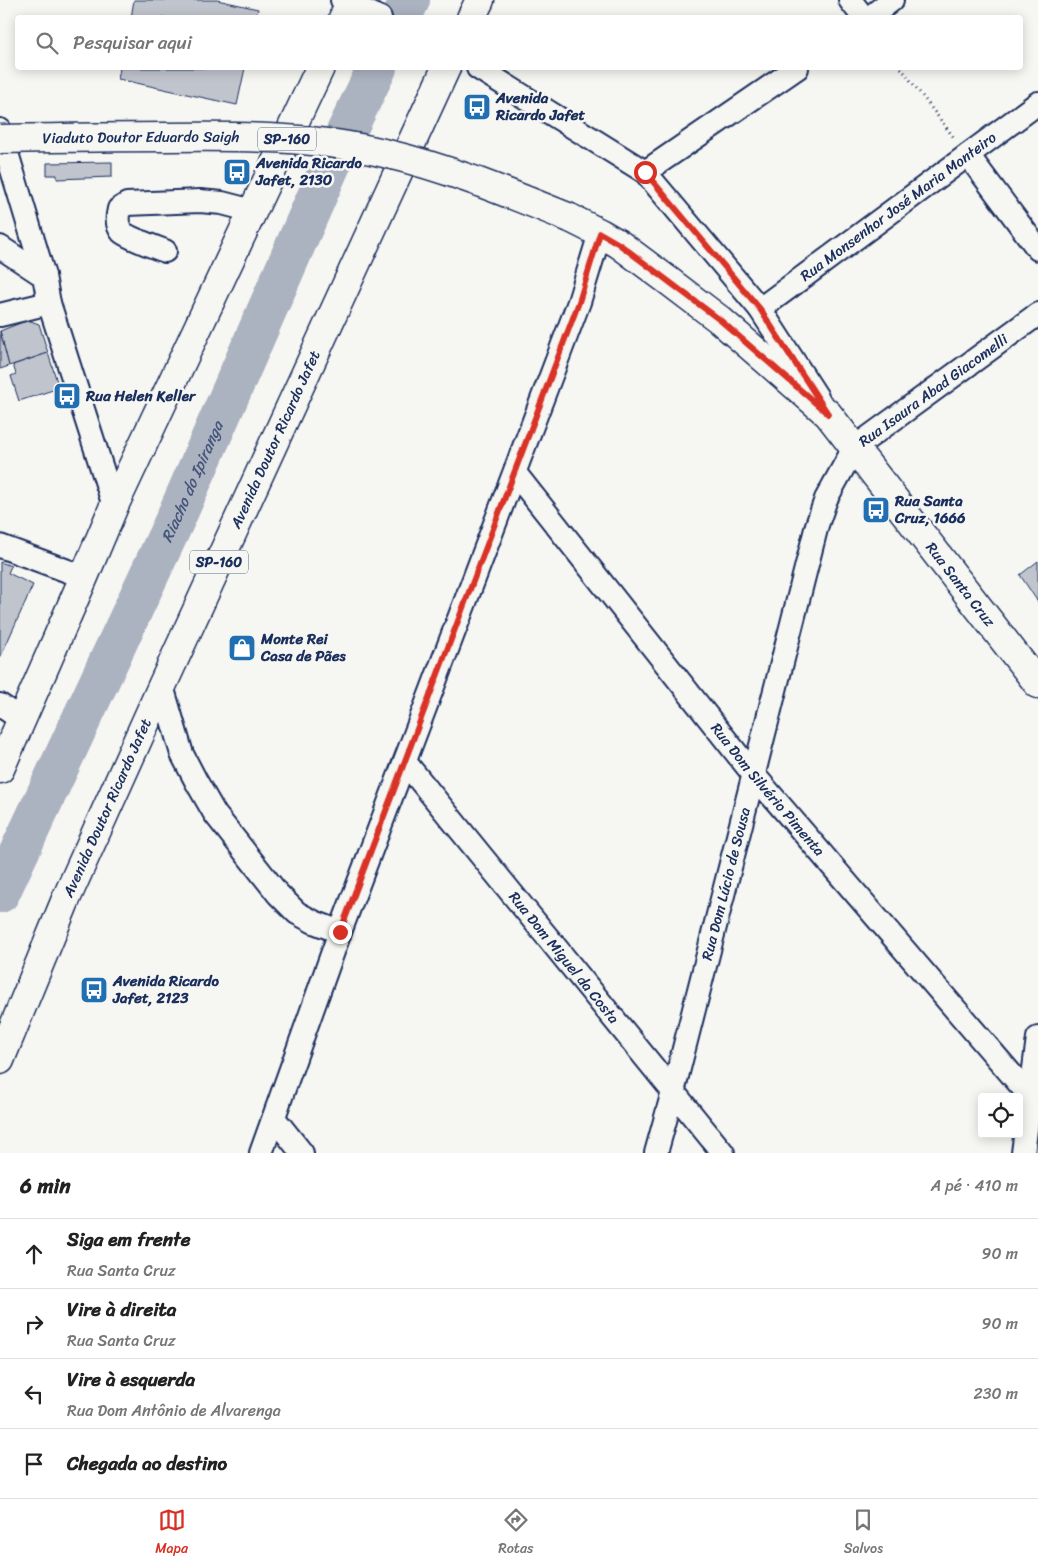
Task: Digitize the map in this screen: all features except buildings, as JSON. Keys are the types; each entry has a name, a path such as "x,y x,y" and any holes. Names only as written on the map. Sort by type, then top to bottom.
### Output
{"main road":[{"path":"472,15 480,0"},
{"name":"SP-160","path":"0,769 11,712 84,577 114,506 319,70"},
{"name":"Avenida Doutor Ricardo Jafet","path":"0,1060 66,899 445,70"},
{"name":"Viaduto Doutor Eduardo Saigh","path":"0,139 244,136 297,139 387,153 486,183 570,218"},
{"name":"Rua Santa Cruz","path":"570,218 619,244 720,320 828,414 1036,672"}],"street":[{"path":"850,0 862,15"},
{"path":"873,15 892,0"},
{"name":"Rua Santa Cruz","path":"481,70 645,172 760,309 828,414"},
{"path":"645,172 794,70"},
{"name":"Rua Monsenhor José Maria Monteiro","path":"760,309 1038,103"},
{"path":"0,130 44,276 49,303 114,506"},
{"path":"968,156 1038,249"},
{"path":"165,251 123,232 118,225 119,209 127,204 200,201 222,203 253,211"},
{"path":"261,1153 340,932 579,302 600,233"},
{"path":"0,247 44,276"},
{"path":"0,315 49,303"},
{"name":"Rua Isaura Abad Giacomelli","path":"854,448 1038,314"},
{"name":"Rua Dom Lúcio de Sousa","path":"656,1153 817,525 826,499 854,448"},
{"name":"Rua Dom Silvério Pimenta","path":"515,473 753,774 1030,1096"},
{"path":"0,546 84,577"},
{"path":"162,686 182,754 215,814 278,894 297,913 340,932"},
{"name":"Rua Dom Miguel da Costa","path":"405,762 723,1153"},
{"path":"1023,1153 1038,1038"},
{"path":"274,1118 302,1153"}],"path":[{"path":"903,70 968,156"}],"waterway":[{"name":"Riacho do Ipiranga","path":"402,15 410,0"},
{"name":"Riacho do Ipiranga","path":"0,893 174,522 335,155 376,70"}],"place":[{"name":"Avenida Ricardo Jafet","path":"477,107"},
{"name":"Avenida Ricardo Jafet, 2130","path":"237,172"},
{"name":"Rua Helen Keller","path":"67,396"},
{"name":"Rua Santa Cruz, 1666","path":"876,510"},
{"name":"Monte Rei Casa de Pães","path":"242,648"},
{"name":"Avenida Ricardo Jafet, 2123","path":"94,990"}],"route":[{"path":"340,932 579,302 600,233 619,244 720,320 828,414 760,309 645,172"}]}
